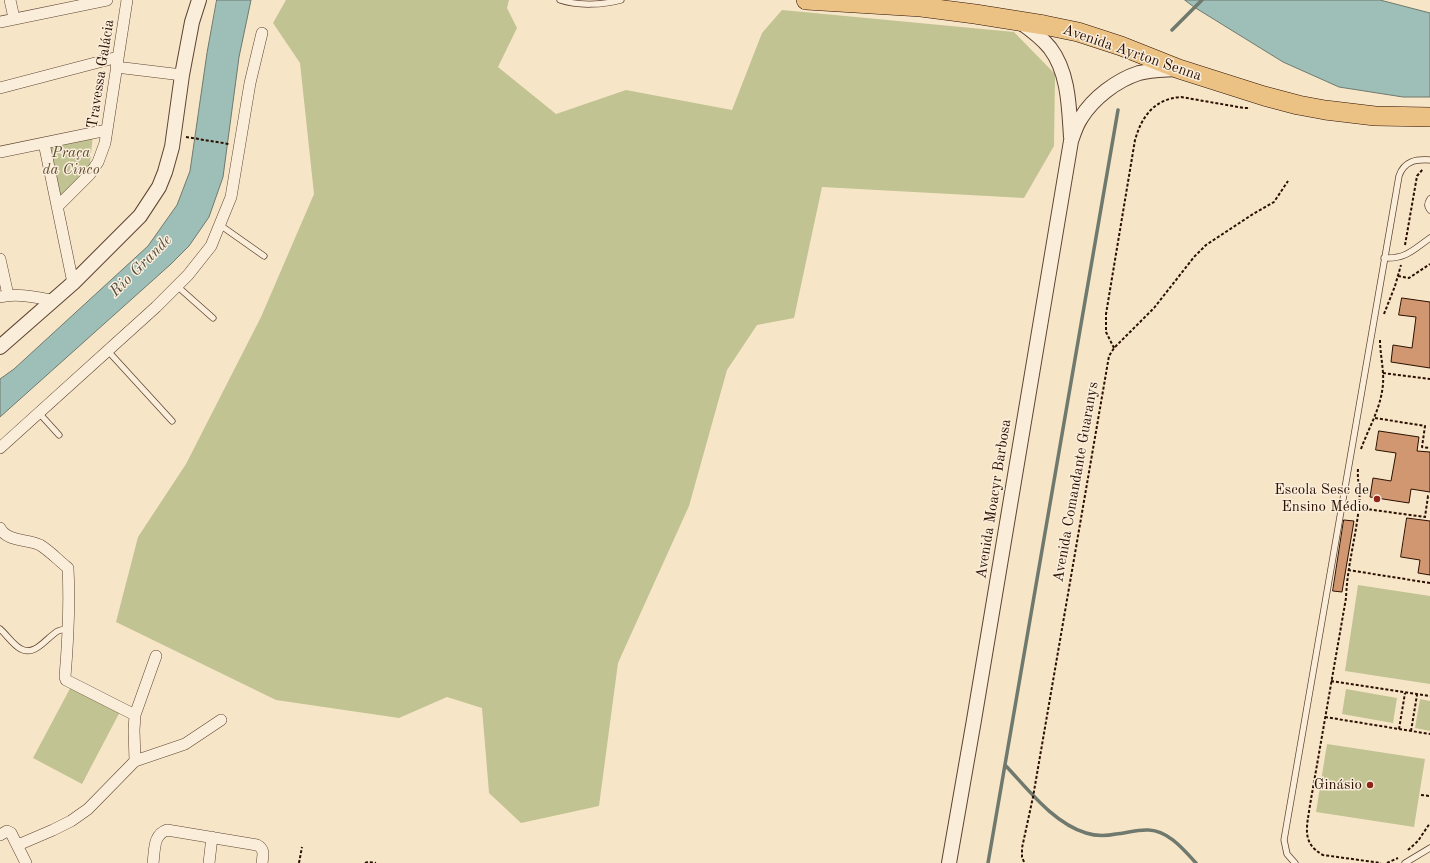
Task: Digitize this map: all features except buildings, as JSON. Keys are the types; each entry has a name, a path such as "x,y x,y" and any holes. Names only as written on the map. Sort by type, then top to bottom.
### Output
{"highway":[{"name":"Avenida Ayrton Senna","path":"806,0 914,7 1016,20 1078,32 1121,46 1179,69 1264,96 1298,105 1375,116 1430,118"}],"street":[{"path":"10,0 14,18"},
{"path":"0,22 107,0"},
{"name":"Travessa Galácia","path":"57,207 90,174 98,162 105,143 127,0"},
{"path":"0,347 51,300 73,283 140,216 159,187 166,172 172,147 182,75 192,22 199,0"},
{"name":"Avenida Moacyr Barbosa","path":"1016,20 1031,30 1049,47 1062,70 1067,95 1071,141"},
{"path":"0,448 156,307 188,275 211,246 231,197 250,83 262,33"},
{"path":"0,88 117,62 182,75"},
{"name":"Avenida Moacyr Barbosa","path":"948,863 974,720 1071,141 1076,126 1085,112 1096,99 1111,88 1139,73 1179,69"},
{"path":"0,152 107,130"},
{"path":"44,143 73,283"},
{"path":"0,259 4,296 35,297 51,300"},
{"path":"0,528 3,533 10,537 40,545 68,568 69,590 66,680 135,715"},
{"path":"135,761 135,715 156,656"},
{"path":"18,845 71,821 88,809 135,761 185,744 221,720"},
{"path":"153,863 156,838 160,832 175,830 257,845 261,847 264,852 262,863"},
{"path":"3,833 11,832 26,863"},
{"path":"209,863 212,837"}],"lane":[{"path":"560,0 580,4 615,2 621,0"},
{"path":"1295,863 1288,854 1284,840 1400,171 1411,161 1418,159 1430,160"},
{"path":"1430,199 1427,204 1427,207 1430,210"},
{"path":"220,225 264,256"},
{"path":"1384,258 1395,259 1402,257 1430,238"},
{"path":"177,286 213,318"},
{"path":"108,351 172,421"},
{"path":"39,413 59,435"},
{"path":"0,629 17,647 27,651 35,649 59,630 68,628"},
{"path":"1405,863 1430,848"}],"path":[{"path":"1114,348 1106,332 1106,314 1135,140 1142,121 1148,112 1156,105 1171,98 1181,97 1251,108"},
{"path":"174,135 240,146"},
{"path":"1383,320 1398,276 1417,176 1421,170 1428,167"},
{"name":"Avenida Comandante Guaranys","path":"1024,862 1022,857 1022,848 1034,794 1108,359 1114,348 1154,308 1206,245 1274,202 1288,181"},
{"path":"1398,276 1409,278 1430,264"},
{"path":"1360,455 1366,436 1379,408 1382,396 1383,373 1380,352 1381,333"},
{"path":"1383,373 1430,379"},
{"path":"1375,418 1425,426 1422,447 1430,448"},
{"path":"1358,465 1359,508 1348,570 1346,598 1307,827 1307,836 1309,844 1315,851 1323,855 1381,863"},
{"path":"1359,508 1425,517 1428,496 1430,497"},
{"path":"1348,570 1430,583"},
{"path":"1332,681 1430,696"},
{"path":"1399,729 1405,693"},
{"path":"1411,731 1417,694"},
{"path":"1325,717 1430,734"},
{"path":"1421,795 1430,796"},
{"path":"1407,852 1418,841 1430,823"},
{"path":"300,863 302,847"},
{"path":"1387,863 1402,855"},
{"path":"365,863 376,863"}],"green space":[{"path":"286,0 509,0 507,8 517,28 498,67 556,114 626,90 732,110 762,33 782,10 1014,32 1055,74 1054,146 1024,198 822,187 794,318 757,325 727,370 689,506 618,663 599,806 521,823 489,793 482,708 447,697 399,718 276,700 116,622 138,537 186,464 261,317 314,194 300,63 273,23"},
{"name":"Praça da Cinco","path":"93,135 89,172 58,197 47,147"},
{"path":"1358,585 1430,596 1430,684 1345,671"},
{"path":"74,681 123,706 82,784 33,758"},
{"path":"1346,689 1397,698 1393,723 1342,714"},
{"path":"1420,699 1430,701 1430,731 1415,728"},
{"name":"Ginásio","path":"1327,744 1425,759 1414,827 1316,812"}],"water":[{"name":"Rio Grande","path":"217,0 251,0 239,57 223,177 209,217 189,246 171,264 0,417 0,379 14,369 148,246 177,205 190,171 207,53"},
{"path":"1185,0 1380,0 1430,13 1430,97 1403,97 1339,87 1283,62"}],"waterway":[{"path":"1172,30 1202,0"},
{"path":"988,863 1118,110"},
{"path":"1005,765 1042,804 1063,822 1074,828 1089,834 1101,835 1112,835 1141,830 1156,831 1176,842 1196,863"}],"place":[{"name":"Escola Sesc de Ensino Médio","path":"1377,499"},
{"name":"Ginásio","path":"1370,785"}]}
